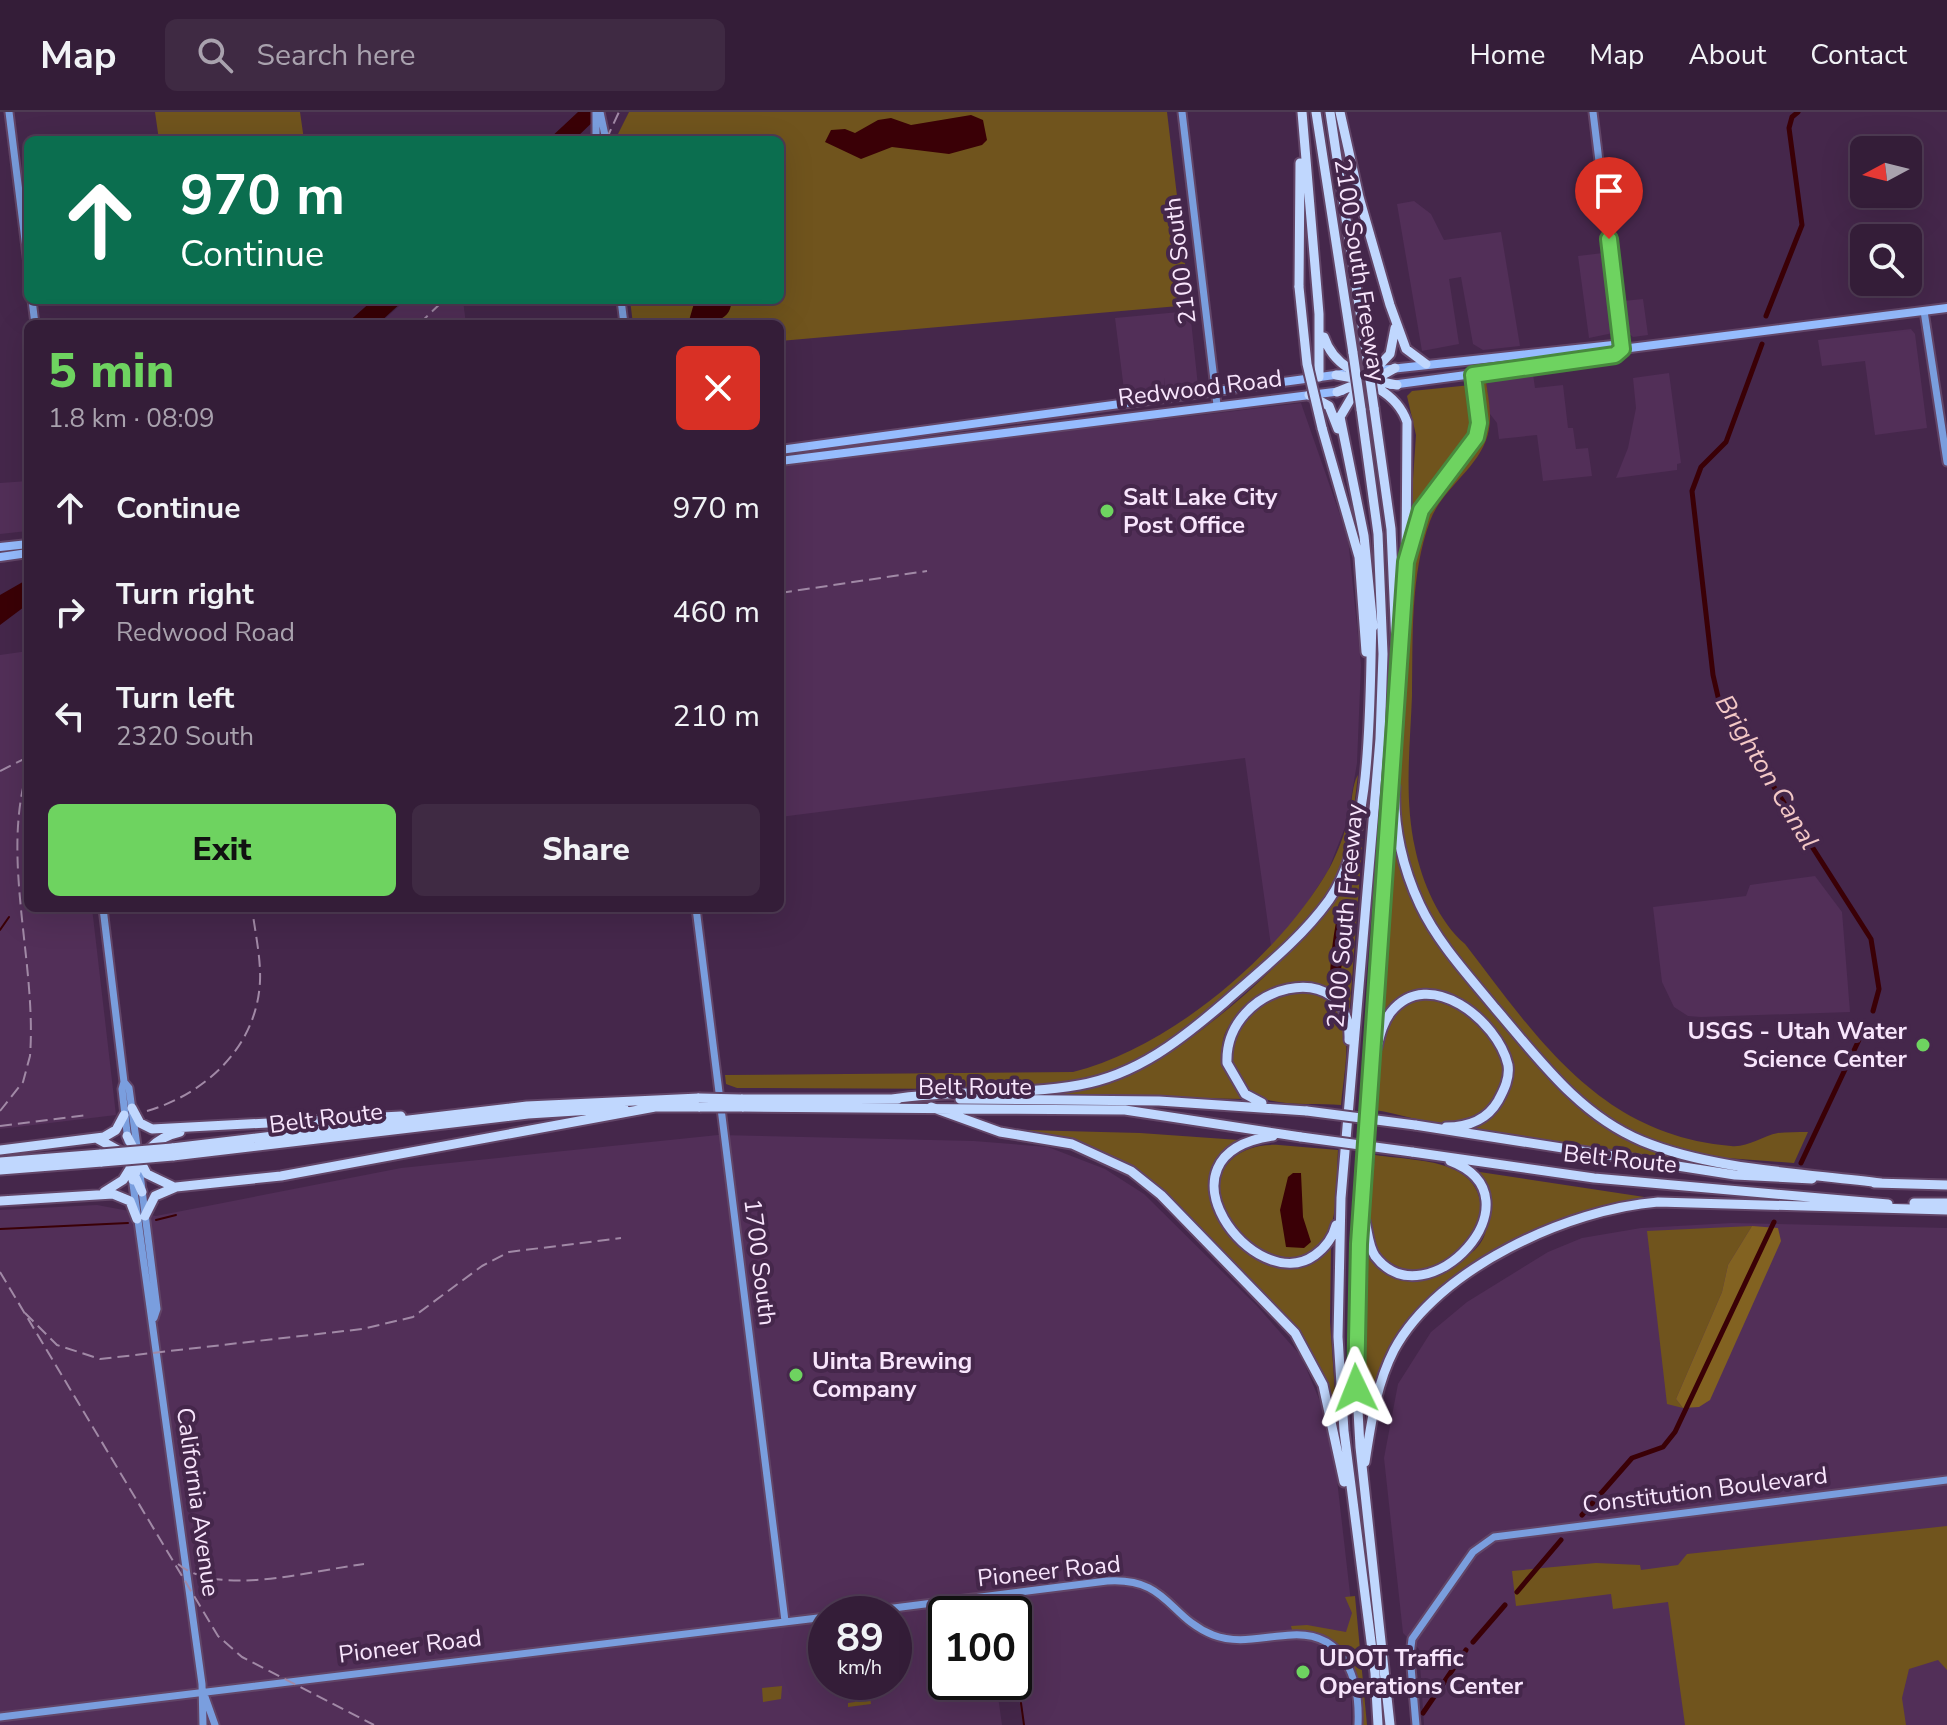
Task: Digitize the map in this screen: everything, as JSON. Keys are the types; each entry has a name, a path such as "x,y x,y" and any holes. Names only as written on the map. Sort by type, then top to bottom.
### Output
{"highway":[{"name":"2100 South Freeway","path":"1316,112 1361,409 1378,534 1382,595 1377,767 1341,1198 1338,1337 1344,1431 1370,1633 1375,1725"},
{"name":"2100 South Freeway","path":"1330,112 1374,408 1393,561 1393,733 1355,1356 1363,1474 1390,1725"},
{"path":"1340,112 1359,197 1390,305 1406,349 1426,364"},
{"path":"1302,114 1299,287 1310,376 1354,534 1362,581 1367,727"},
{"path":"1302,114 1319,314 1319,377"},
{"path":"1344,448 1341,415 1394,344 1390,305"},
{"path":"1319,314 1329,350 1399,406 1408,427 1406,562 1395,686"},
{"path":"1337,392 1395,368"},
{"path":"1336,375 1397,385"},
{"path":"1406,562 1421,510 1476,437 1479,423 1473,375"},
{"path":"1309,395 1329,406 1344,448 1364,536 1372,622 1377,767"},
{"path":"892,1099 1081,1085 1118,1075 1179,1041 1296,940 1330,899 1349,859 1358,824 1372,622"},
{"path":"1393,733 1400,847 1419,904 1442,942 1474,983 1577,1099 1611,1126 1671,1151 1881,1183"},
{"path":"1302,1111 1255,1101 1245,1094 1227,1063 1228,1041 1239,1018 1258,1001 1283,990 1316,988 1331,996 1346,1017 1349,1033 1347,1120"},
{"path":"1372,1061 1388,1016 1413,996 1445,997 1485,1024 1508,1065 1506,1088 1494,1109 1475,1122 1430,1127"},
{"name":"Belt Route","path":"742,1103 892,1099 1159,1101 1302,1111 1415,1125 1735,1175 1947,1185"},
{"name":"Belt Route","path":"172,1152 447,1115 579,1102 1125,1110 1279,1135 1594,1178 1882,1204 1947,1203"},
{"name":"Belt Route","path":"0,1170 528,1114 699,1102"},
{"path":"0,1201 101,1193 127,1198 141,1218 155,1196 176,1187 281,1176 655,1107"},
{"path":"931,1107 1000,1132 1072,1144 1131,1171 1161,1195 1266,1300 1295,1333 1323,1385 1357,1538"},
{"path":"0,1150 98,1139 116,1130 128,1111 148,1128 207,1128 306,1119 447,1115"},
{"path":"101,1193 119,1183 162,1138 207,1128"},
{"path":"1279,1135 1235,1146 1218,1168 1214,1200 1232,1231 1263,1256 1278,1263 1309,1259 1322,1250 1335,1230 1341,1198"},
{"path":"127,1136 142,1192"},
{"path":"98,1139 118,1148 151,1178 176,1187"},
{"path":"1362,1214 1372,1252 1389,1269 1402,1274 1424,1274 1439,1269 1467,1249 1483,1225 1485,1196 1472,1173 1454,1162 1427,1154"},
{"name":"Belt Route","path":"0,1162 101,1158"},
{"path":"1363,1474 1377,1392 1395,1349 1439,1296 1532,1235 1588,1214 1625,1205 1658,1202 1947,1210"}],"main road":[{"path":"1395,368 1613,345 1622,349 1947,308"},
{"path":"1397,385 1615,355 1622,349"},
{"name":"Redwood Road","path":"784,449 1336,375"},
{"name":"Redwood Road","path":"784,460 1337,392"},
{"path":"0,547 24,544"},
{"path":"0,557 24,554"}],"street":[{"path":"9,112 24,232"},
{"path":"598,112 605,136"},
{"path":"596,136 598,112"},
{"name":"2100 South","path":"1182,112 1217,405"},
{"path":"1593,112 1622,349"},
{"path":"1924,311 1947,462"},
{"name":"California Avenue","path":"103,912 124,1082 122,1089 128,1111 141,1218 149,1309 154,1318 203,1692 203,1725"},
{"name":"1700 South","path":"696,912 785,1621"},
{"name":"California Avenue","path":"127,1136 128,1111"},
{"name":"California Avenue","path":"141,1218 142,1192"},
{"name":"Constitution Boulevard","path":"1416,1725 1410,1655 1412,1639 1473,1552 1488,1540 1947,1480"},
{"name":"Pioneer Road","path":"912,1606 1115,1581 1138,1583 1158,1592 1193,1623 1222,1638 1240,1640 1304,1635 1337,1650 1354,1674 1358,1725"},
{"name":"Pioneer Road","path":"0,1717 808,1619"},
{"name":"California Avenue","path":"203,1692 215,1725"}],"shaded area":[{"path":"155,112 300,112 303,136 158,136"},
{"path":"578,112 603,112 578,136 552,136"},
{"path":"629,112 1167,112 1190,305 784,341 784,320 632,320 630,304 784,304 784,136 617,136"},
{"path":"971,115 983,120 987,140 982,145 949,154 892,147 861,159 825,142 831,130 845,129 855,133 878,120 891,118 911,125"},
{"path":"1414,201 1431,214 1444,240 1501,232 1520,346 1483,350 1473,344 1461,277 1449,279 1459,344 1422,351 1397,204"},
{"path":"1603,253 1613,333 1589,338 1578,256"},
{"path":"1643,299 1648,335 1633,337 1626,331 1623,301"},
{"path":"368,304 400,304 382,320 350,320"},
{"path":"402,304 464,304 466,320 384,320"},
{"path":"694,304 730,304 728,313 719,320 689,320"},
{"path":"1190,311 1198,386 1166,391 1164,378 1165,391 1125,398 1115,318"},
{"path":"1911,329 1915,334 1927,428 1875,435 1865,361 1822,366 1818,340"},
{"path":"1669,373 1681,463 1677,464 1677,470 1616,478 1628,448 1636,408 1633,378"},
{"path":"1533,374 1535,388 1563,385 1568,428 1573,428 1576,449 1588,448 1592,476 1543,481 1537,435 1499,439 1497,423 1490,414 1486,381"},
{"path":"1482,381 1486,381 1490,411 1485,442 1430,521 1416,585 1409,791 1415,848 1427,888 1447,924 1547,1047 1576,1076 1609,1102 1644,1123 1685,1138 1731,1146 1778,1133 1808,1132 1794,1163 1700,1156 1629,1133 1577,1098 1449,947 1423,906 1408,865 1401,831 1398,785 1413,549 1425,513 1482,433"},
{"path":"1471,385 1475,431 1413,523 1410,523 1416,435 1407,396 1412,391"},
{"path":"1301,403 1348,538 1361,665 1357,763 1347,822 1328,871 1294,923 1271,946 1245,758 784,816 784,466"},
{"path":"24,481 24,531 0,534 0,483"},
{"path":"24,581 24,607 0,625 0,595"},
{"path":"24,652 24,912 92,912 116,1115 0,1129 0,655"},
{"path":"1358,775 1350,840 1340,872 1322,905 1261,970 1149,1058 1072,1085 975,1089 737,1088 726,1084 725,1075 1073,1072 1110,1060 1147,1042 1220,993 1253,964 1309,900 1338,849"},
{"path":"1364,819 1349,1020 1332,995 1304,985 1244,1012 1231,1023 1224,1037 1223,1053 1230,1074 1245,1099 1028,1095 1119,1078 1179,1046 1213,1021 1278,964 1329,904 1349,871"},
{"path":"1393,826 1401,864 1457,965 1544,1073 1597,1120 1709,1163 1709,1166 1474,1129 1504,1100 1511,1067 1473,1012 1422,993 1383,1019"},
{"path":"1815,876 1842,912 1850,1012 1701,1017 1688,1016 1674,1007 1662,982 1653,907 1746,896 1750,885"},
{"path":"1340,909 1347,910 1348,920 1339,984 1331,983 1330,978 1334,933"},
{"path":"1303,990 1322,997 1342,1021 1346,1052 1341,1105 1285,1103 1254,1095 1243,1085 1231,1061 1231,1046 1245,1019 1272,1000"},
{"path":"1423,999 1460,1011 1476,1022 1500,1052 1504,1069 1502,1087 1492,1105 1471,1120 1435,1122 1375,1110 1378,1060 1387,1028 1395,1015 1407,1005"},
{"path":"1025,1130 1239,1140 1224,1156 1212,1199 1229,1236 1259,1260 1276,1265 1295,1265 1313,1260 1331,1248 1330,1322 1337,1420 1312,1359 1177,1209 1105,1157"},
{"path":"718,1135 974,1141 1048,1147 1105,1169 1144,1194 1257,1306 1301,1356 1327,1418 1336,1471 1357,1655 1345,1666 1351,1690 1351,1725 1023,1725 1019,1700 1032,1700 1032,1596 928,1596 928,1700 999,1700 1002,1725 0,1725 0,1210 97,1205 156,1216 401,1168"},
{"path":"1260,1146 1338,1150 1331,1228 1317,1252 1306,1258 1274,1261 1234,1230 1219,1198 1223,1170 1232,1159"},
{"path":"1375,1155 1440,1164 1459,1172 1476,1190 1480,1200 1478,1223 1467,1245 1446,1264 1418,1271 1404,1269 1381,1255 1373,1243 1369,1228 1369,1201"},
{"path":"1473,1171 1651,1198 1577,1213 1524,1235 1487,1257 1407,1325 1369,1412 1364,1357 1366,1245 1375,1261 1395,1275 1439,1267 1467,1256 1478,1247 1485,1235 1487,1219"},
{"path":"1301,1173 1303,1217 1311,1242 1304,1248 1286,1247 1280,1210 1288,1177"},
{"path":"1732,1223 1947,1228 1947,1725 1424,1725 1419,1649 1403,1633 1384,1458 1398,1384 1431,1332 1467,1302 1548,1252 1582,1238 1641,1228"},
{"path":"1752,1226 1728,1265 1722,1292 1676,1399 1683,1408 1667,1404 1647,1231"},
{"path":"1752,1226 1778,1228 1781,1241 1710,1400 1699,1407 1683,1408 1676,1399 1722,1292 1728,1265"},
{"path":"1947,1526 1947,1670 1938,1660 1909,1669 1902,1698 1906,1725 1685,1725 1668,1602 1613,1609 1611,1594 1516,1606 1512,1571 1596,1563 1640,1565 1641,1570 1678,1565 1687,1554"},
{"path":"1355,1596 1367,1725 1363,1725 1361,1690 1350,1659 1340,1646 1327,1637 1311,1631 1292,1630 1291,1626 1307,1625 1346,1632 1352,1613 1345,1597"},
{"path":"782,1686 781,1699 763,1702 762,1688"},
{"path":"870,1700 871,1704 848,1707 848,1703"}],"waterway":[{"name":"Brighton Canal","path":"1766,316 1802,225 1789,128 1792,117 1798,112"},
{"name":"Brighton Canal","path":"1762,344 1726,442 1701,467 1692,491 1713,675 1719,701 1871,939 1879,989 1873,1011"},
{"path":"0,930 9,917"},
{"name":"Brighton Canal","path":"1801,1163 1865,1027"},
{"path":"156,1220 176,1215"},
{"name":"Brighton Canal","path":"1582,1515 1632,1458 1663,1447 1675,1432 1774,1222"},
{"path":"0,1229 128,1223"},
{"name":"Brighton Canal","path":"1517,1592 1561,1540"},
{"name":"Brighton Canal","path":"1473,1642 1505,1605"},
{"name":"Brighton Canal","path":"1423,1713 1466,1650"},
{"path":"1021,1703 1024,1725"}],"railway":[{"path":"608,136 619,112"},
{"path":"423,320 440,304"},
{"path":"784,592 927,571"},
{"path":"0,771 24,759"},
{"path":"0,1111 23,1082 30,1056 29,984 17,838 24,786"},
{"path":"147,1111 189,1093 207,1080 238,1047 249,1027 257,1005 260,981 253,912"},
{"path":"0,1126 87,1115"},
{"path":"25,1313 57,1345 100,1359 362,1329 413,1317 482,1266 509,1252 621,1238"},
{"path":"0,1272 218,1636 242,1657 374,1725"},
{"path":"178,1564 195,1574 241,1581 364,1564"}],"place":[{"name":"Salt Lake City Post Office","path":"1107,511"},
{"name":"USGS - Utah Water Science Center","path":"1923,1045"},
{"name":"Uinta Brewing Company","path":"796,1375"},
{"name":"UDOT Traffic Operations Center","path":"1303,1672"}],"route":[{"path":"1356,1388 1359,1244 1395,686 1411,538 1429,498 1476,437 1479,423 1473,375 1615,355 1622,349 1609,239"}]}
